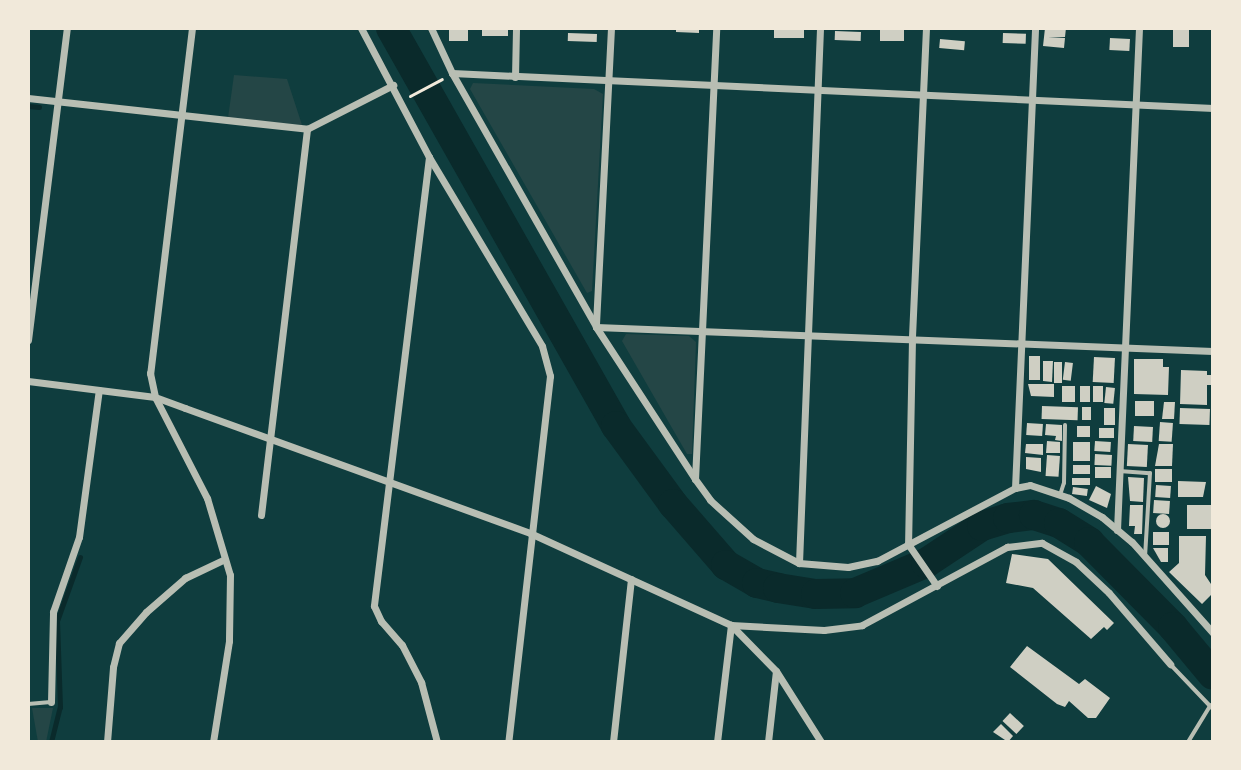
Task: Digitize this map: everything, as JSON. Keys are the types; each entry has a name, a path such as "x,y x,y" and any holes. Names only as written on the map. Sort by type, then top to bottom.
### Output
{"street":[{"path":"28,340 67,28"},
{"path":"192,28 184,118 150,373 155,397 207,498 230,575 229,641 213,742"},
{"path":"361,28 429,157 542,346 550,376 508,742"},
{"path":"431,28 452,73 596,327 710,500 753,539 799,563 848,567 877,561 1015,488 1030,485 1060,495 1102,517 1144,557 1213,632"},
{"path":"515,77 516,28"},
{"path":"596,327 611,28"},
{"path":"695,479 716,28"},
{"path":"799,563 820,28"},
{"path":"926,28 912,339 908,544 937,586"},
{"path":"1015,488 1035,28"},
{"path":"1117,530 1139,28"},
{"path":"452,73 609,83 1213,108"},
{"path":"28,98 184,118 307,129 393,85"},
{"path":"261,515 307,129"},
{"path":"429,157 374,606 381,621 402,645 421,682 437,742"},
{"path":"596,327 1213,351"},
{"path":"28,381 155,397 271,441 391,480 530,533 731,625 776,671 821,742"},
{"path":"51,702 53,612 79,537 99,390"},
{"path":"731,625 824,630 862,625 1007,547 1042,543 1076,562 1109,593 1170,664"},
{"path":"107,742 113,667 119,643 146,612 185,578 225,559"},
{"path":"613,742 631,579"},
{"path":"717,742 731,625"},
{"path":"768,742 776,671"}],"lane":[{"path":"1060,495 1064,483 1065,425"},
{"path":"1119,471 1150,473 1144,557"},
{"path":"1170,664 1212,706 1188,742"},
{"path":"28,704 51,702"}],"path":[{"path":"401,101 452,73"}],"shaded area":[{"path":"234,75 287,79 302,125 228,118"},
{"path":"473,83 594,89 603,94 592,291 587,293 470,89"},
{"path":"626,334 689,336 696,342 692,454 687,454 622,341"},
{"path":"32,708 53,708 46,742 38,742"}],"building":[{"path":"449,28 468,28 468,41 449,41"},
{"path":"482,28 508,28 508,36 482,36"},
{"path":"676,28 699,28 699,33 676,32"},
{"path":"774,28 804,28 804,38 774,38"},
{"path":"880,28 904,28 904,41 880,41"},
{"path":"1045,28 1066,28 1065,37 1048,37 1065,38 1064,48 1043,46"},
{"path":"1173,28 1189,28 1189,47 1173,47"},
{"path":"835,31 861,32 861,41 835,40"},
{"path":"568,33 597,34 597,42 568,41"},
{"path":"1003,33 1026,34 1026,44 1003,43"},
{"path":"1110,38 1130,39 1129,51 1109,50"},
{"path":"940,39 965,41 964,50 939,48"},
{"path":"1029,356 1040,356 1040,380 1029,380"},
{"path":"1094,357 1115,358 1114,383 1093,382"},
{"path":"1134,359 1163,359 1163,367 1169,367 1168,395 1134,394"},
{"path":"1043,361 1053,361 1052,382 1043,381"},
{"path":"1054,362 1062,362 1062,383 1054,383"},
{"path":"1065,362 1073,363 1071,381 1063,380"},
{"path":"1181,370 1207,371 1207,375 1213,375 1213,385 1207,385 1207,405 1180,404"},
{"path":"1028,384 1054,384 1054,397 1031,396"},
{"path":"1062,386 1075,386 1075,402 1062,402"},
{"path":"1080,386 1090,386 1090,402 1080,402"},
{"path":"1093,386 1103,386 1103,402 1093,402"},
{"path":"1106,387 1115,388 1113,404 1104,403"},
{"path":"1135,401 1154,401 1154,416 1135,416"},
{"path":"1164,402 1175,402 1174,419 1162,419"},
{"path":"1042,406 1078,407 1078,420 1042,419"},
{"path":"1082,407 1091,407 1091,420 1082,420"},
{"path":"1104,408 1115,408 1115,425 1104,425"},
{"path":"1180,408 1210,409 1209,425 1179,424"},
{"path":"1160,422 1173,423 1172,442 1159,441"},
{"path":"1027,423 1043,424 1042,436 1026,435"},
{"path":"1046,424 1062,425 1062,441 1055,440 1056,436 1045,435"},
{"path":"1077,426 1090,426 1090,437 1077,437"},
{"path":"1134,426 1153,427 1152,442 1133,441"},
{"path":"1099,428 1114,428 1114,438 1099,438"},
{"path":"1047,441 1060,442 1060,453 1046,453"},
{"path":"1095,441 1111,442 1110,452 1094,451"},
{"path":"1073,442 1090,442 1090,461 1073,461"},
{"path":"1026,444 1043,444 1043,455 1025,453"},
{"path":"1128,444 1148,445 1147,467 1127,466"},
{"path":"1159,444 1173,444 1172,466 1155,466"},
{"path":"1095,454 1112,455 1111,466 1094,465"},
{"path":"1047,455 1060,456 1059,477 1046,476"},
{"path":"1026,457 1041,458 1041,472 1026,469"},
{"path":"1073,465 1090,465 1090,474 1073,474"},
{"path":"1095,467 1111,467 1111,478 1095,478"},
{"path":"1155,469 1172,469 1172,482 1155,482"},
{"path":"1128,477 1144,478 1143,502 1130,501"},
{"path":"1072,478 1090,478 1090,485 1072,485"},
{"path":"1178,481 1206,482 1203,497 1178,497"},
{"path":"1156,485 1171,486 1170,498 1155,497"},
{"path":"1096,486 1111,494 1107,508 1089,500"},
{"path":"1073,487 1088,489 1087,496 1072,494"},
{"path":"1154,500 1170,501 1169,514 1153,513"},
{"path":"1130,505 1143,505 1142,534 1134,534 1135,526 1129,526"},
{"path":"1187,505 1211,505 1211,529 1187,529"},
{"path":"1163,514 1170,521 1163,528 1156,521"},
{"path":"1153,532 1169,532 1169,545 1153,545"},
{"path":"1179,536 1206,536 1205,575 1211,584 1211,595 1202,604 1169,572 1179,563"},
{"path":"1153,548 1168,548 1168,562 1161,562"},
{"path":"1012,554 1048,559 1114,623 1107,630 1104,627 1091,639 1033,588 1006,583"},
{"path":"1027,646 1079,684 1085,679 1110,698 1096,718 1088,718 1069,701 1065,707 1057,704 1010,667"},
{"path":"1010,713 1024,726 1016,734 1002,721"},
{"path":"1001,724 1013,736 1008,742 993,732"}],"waterway":[{"path":"391,28 616,426 673,504 726,565 757,583 778,588 816,594 855,593 926,563 982,526 1008,518 1034,515 1059,523 1089,542 1173,627 1213,675"},
{"path":"28,106 39,107"},
{"path":"51,742 60,707 57,621 80,557"}]}
